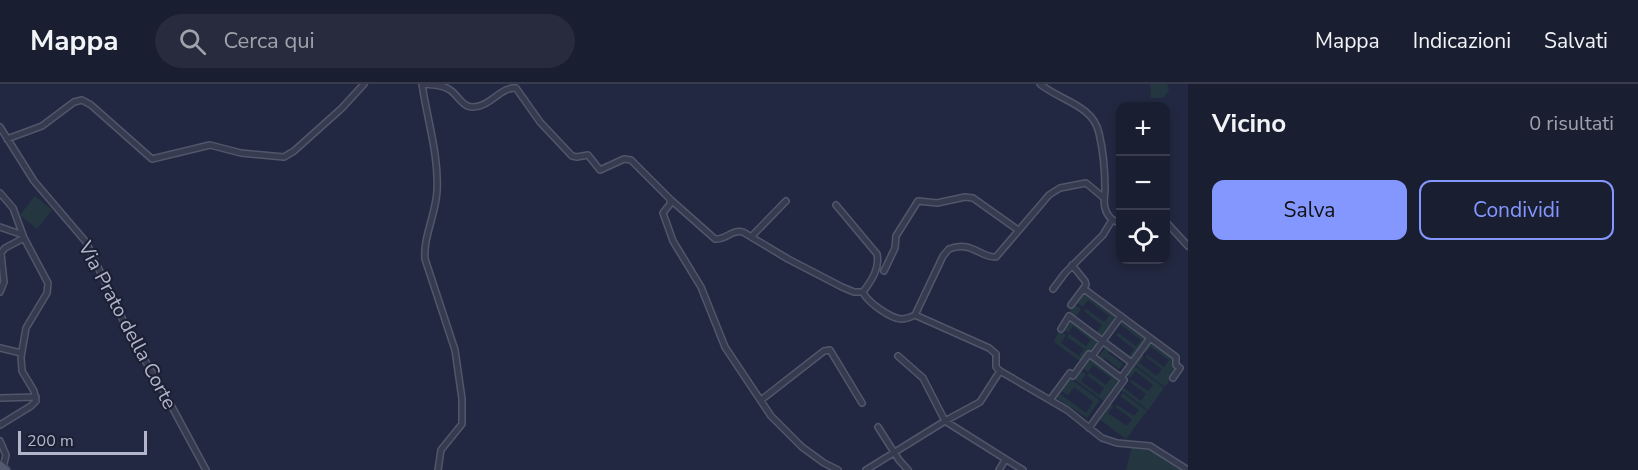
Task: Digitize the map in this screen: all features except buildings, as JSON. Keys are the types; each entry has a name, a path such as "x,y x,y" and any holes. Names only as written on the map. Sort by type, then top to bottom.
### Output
{"street":[{"path":"7,139 46,123 75,100 82,100 91,105 151,158 208,145 241,153 262,153 284,157 296,150 342,108 364,84"},
{"path":"438,470 441,450 462,424 462,399 455,350 425,260 425,247 435,208 437,186 435,157 422,84 440,85 449,89 466,105 472,107 492,101 509,88 516,88 540,122 571,156 577,158 588,155 600,170 624,159 630,159 670,200 716,239 720,240 738,231 849,291 863,292"},
{"path":"1040,84 1055,96 1081,109 1095,123 1100,137 1105,183 1105,209 1112,220 1116,221"},
{"path":"0,140 1,130"},
{"name":"Via Prato della Corte","path":"1,130 34,181 88,245 131,337 206,470"},
{"path":"915,315 948,250 953,247 969,247 994,258 1050,193 1058,188 1085,183 1092,186 1104,198"},
{"path":"0,193 13,208 23,236 49,286 26,328 21,353 22,371 36,397"},
{"path":"884,271 895,248 895,237 918,201 937,203 973,198 1018,230"},
{"path":"670,200 663,216 673,241 701,287 727,350 773,418 802,447 838,470"},
{"path":"751,237 786,201"},
{"path":"836,205 878,255 873,277 863,292"},
{"path":"1053,289 1072,266 1100,239 1112,220"},
{"path":"1170,226 1188,246"},
{"path":"0,227 23,236"},
{"path":"0,292 4,282 1,253 23,236"},
{"path":"1071,305 1084,289 1085,281 1072,266"},
{"path":"1084,289 1176,357 1180,368 1173,378"},
{"path":"863,292 869,301 895,317 902,319 915,315 991,349 996,355 996,366 1000,371 1076,416 1101,437 1109,441 1152,447 1188,470"},
{"path":"1061,329 1069,316 1132,363"},
{"path":"1092,356 1121,316"},
{"path":"1121,378 1150,338"},
{"path":"0,348 21,353"},
{"path":"761,400 824,351 830,350 862,403"},
{"path":"1050,400 1070,373 1073,376 1089,354 1092,356 1124,380 1089,428"},
{"path":"898,356 923,378 945,421 1023,470"},
{"path":"866,470 980,402 1000,371"},
{"path":"0,398 36,397"},
{"path":"0,425 33,404 36,397"},
{"path":"878,427 908,470"},
{"path":"0,441 6,455 3,467"},
{"path":"999,470 1005,460"}],"shaded area":[{"path":"1150,84 1167,84 1169,90 1163,98 1151,98"},
{"path":"35,196 52,210 37,229 20,215"},
{"path":"1084,292 1118,316 1102,338 1068,313 1075,305 1081,309 1076,317 1097,332 1102,325 1084,311 1086,309 1104,322 1109,316 1088,300 1083,307 1076,302"},
{"path":"1070,319 1100,341 1093,351 1089,350 1081,362 1054,342 1059,330 1066,335 1061,343 1079,356 1084,349 1067,337 1069,334 1086,346 1091,340 1073,326 1068,333 1064,329"},
{"path":"1121,319 1147,338 1131,360 1106,341 1112,332 1108,340 1129,356 1134,349 1116,335 1118,333 1136,346 1141,340 1120,324 1114,330"},
{"path":"1151,341 1175,359 1178,368 1165,387 1134,364 1141,354 1144,356 1139,363 1157,376 1162,369 1146,357 1147,355 1164,367 1169,360 1151,347 1145,353 1143,352"},
{"path":"1106,347 1110,350 1108,353 1123,364 1119,369 1105,358 1102,360 1098,357"},
{"path":"1090,357 1121,380 1105,402 1074,379 1080,370 1086,374 1081,381 1099,395 1104,388 1087,375 1089,373 1106,385 1111,378 1093,365 1088,372 1082,368"},
{"path":"1133,365 1164,388 1148,410 1120,389 1127,379 1123,387 1141,401 1146,394 1130,382 1132,380 1148,391 1153,385 1135,371 1130,378 1128,376 1127,373"},
{"path":"1069,378 1100,400 1087,418 1055,397 1059,393 1086,413 1093,402 1074,387 1068,395 1060,390"},
{"path":"1123,393 1147,411 1126,439 1098,418 1110,403 1113,406 1108,413 1127,426 1132,419 1115,407 1117,405 1134,416 1139,410 1120,396"},
{"path":"1132,446 1150,448 1185,470 1126,470"}]}
